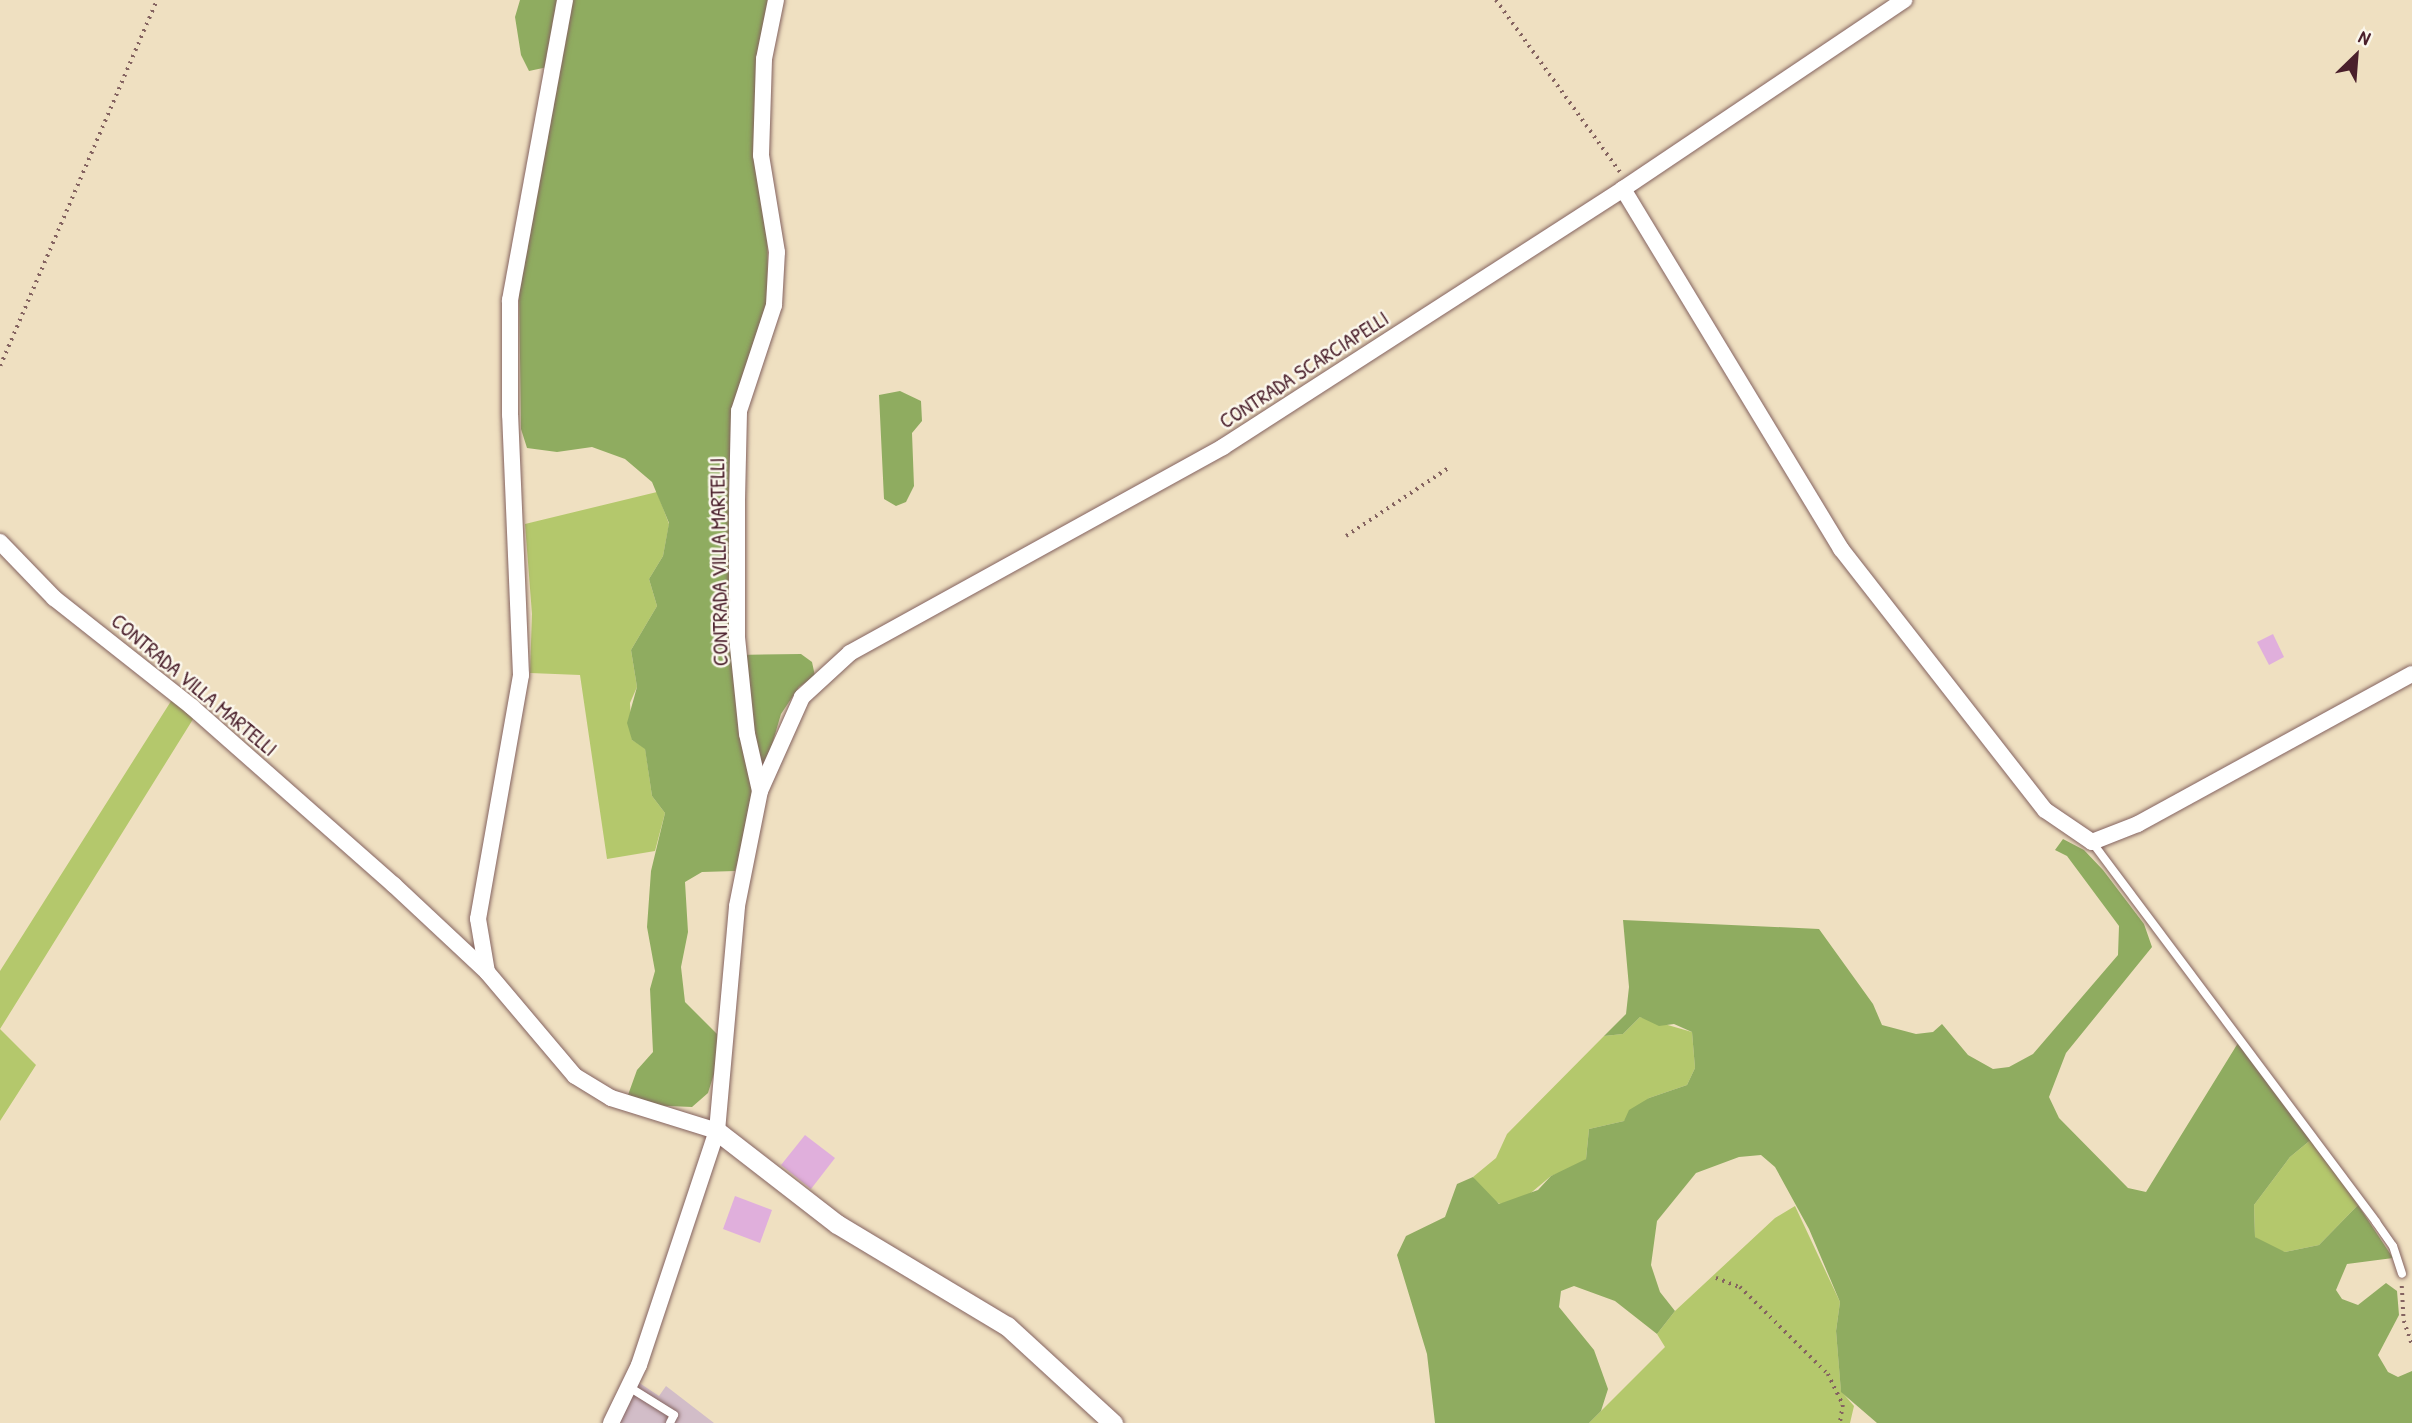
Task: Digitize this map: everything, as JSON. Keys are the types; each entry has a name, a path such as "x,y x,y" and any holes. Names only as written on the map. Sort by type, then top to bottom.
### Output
{"street":[{"path":"487,972 478,919 521,674 510,300 565,0"},
{"name":"CONTRADA VILLA MARTELLI","path":"0,542 54,598 192,707 487,972 575,1076 611,1098 717,1131 737,906 760,791 747,734 737,638 737,500 739,411 774,305 777,251 761,155 764,59 776,0"},
{"name":"CONTRADA SCARCIAPELLI","path":"760,791 802,697 850,653 1223,447 1626,187 1904,0"},
{"path":"1626,187 1841,549 2045,810 2092,842 2138,824 2412,674"},
{"path":"611,1423 629,1387 717,1131 837,1224 1007,1326 1113,1423"}],"lane":[{"path":"2092,842 2376,1222 2393,1246 2402,1274"},
{"path":"629,1387 674,1415 670,1423"}],"path":[{"path":"0,366 157,0"},
{"path":"1496,0 1626,187"},
{"path":"1346,536 1450,467"},
{"path":"2402,1274 2404,1321 2412,1344"},
{"path":"1716,1278 1740,1287 1828,1374 1843,1405 1840,1423"}],"shaded area":[{"path":"638,1382 659,1396 666,1386 714,1423 619,1423"}],"green space":[{"path":"520,0 770,0 766,22 768,308 733,413 734,655 801,654 812,662 815,676 799,687 781,714 735,871 702,872 685,882 688,932 681,967 685,1002 717,1034 718,1061 708,1093 692,1107 645,1105 628,1095 637,1070 653,1052 650,989 655,971 647,927 651,871 665,813 652,796 645,749 632,740 627,723 637,687 631,650 657,606 649,579 663,556 669,523 652,482 625,459 592,447 557,452 527,448 521,429 519,285 557,65 529,71 521,55 515,17"},
{"path":"900,391 921,401 922,421 912,433 914,486 906,502 896,506 884,499 879,395"},
{"path":"657,492 669,524 663,556 649,579 657,606 631,650 637,687 630,703 632,740 645,748 652,796 665,813 655,851 607,859 580,675 530,673 532,614 525,524"},
{"path":"173,698 195,716 0,1029 0,971"},
{"path":"2063,839 2084,850 2103,870 2144,924 2152,947 2066,1053 2049,1097 2059,1118 2128,1188 2146,1192 2238,1043 2313,1138 2290,1157 2254,1205 2255,1237 2285,1252 2319,1245 2358,1205 2393,1258 2347,1264 2336,1290 2342,1299 2358,1305 2386,1283 2397,1291 2399,1315 2378,1355 2388,1372 2398,1377 2412,1371 2412,1423 1877,1423 1841,1392 1836,1331 1840,1302 1809,1229 1775,1167 1761,1155 1739,1157 1696,1173 1657,1221 1651,1265 1660,1292 1675,1311 1657,1334 1615,1301 1574,1286 1561,1291 1559,1307 1594,1350 1608,1389 1601,1411 1589,1423 1435,1423 1427,1354 1397,1255 1406,1236 1445,1217 1457,1184 1473,1177 1499,1204 1538,1190 1551,1176 1586,1159 1589,1129 1624,1121 1629,1110 1649,1098 1687,1085 1695,1068 1692,1032 1674,1024 1659,1026 1640,1017 1623,1034 1604,1036 1626,1014 1629,987 1623,920 1819,929 1873,1004 1882,1025 1916,1034 1933,1032 1942,1024 1968,1055 1993,1069 2009,1067 2033,1054 2118,955 2119,926 2067,856 2055,850"},
{"path":"1640,1017 1692,1032 1695,1068 1687,1085 1649,1098 1624,1121 1589,1129 1586,1159 1580,1165 1551,1176 1526,1197 1500,1204 1485,1195 1473,1177 1496,1158 1507,1134 1604,1036 1623,1034"},
{"path":"0,1029 36,1065 0,1121"},
{"path":"2313,1138 2358,1205 2319,1245 2285,1252 2264,1246 2255,1237 2254,1205 2290,1157"},
{"path":"1795,1206 1840,1302 1836,1331 1841,1391 1854,1406 1850,1423 1589,1423 1665,1347 1657,1334 1675,1311 1775,1218"}],"building":[{"path":"2273,634 2284,657 2269,665 2257,642"},
{"path":"805,1135 835,1158 811,1189 781,1165"},
{"path":"735,1196 772,1210 760,1243 723,1229"}]}
